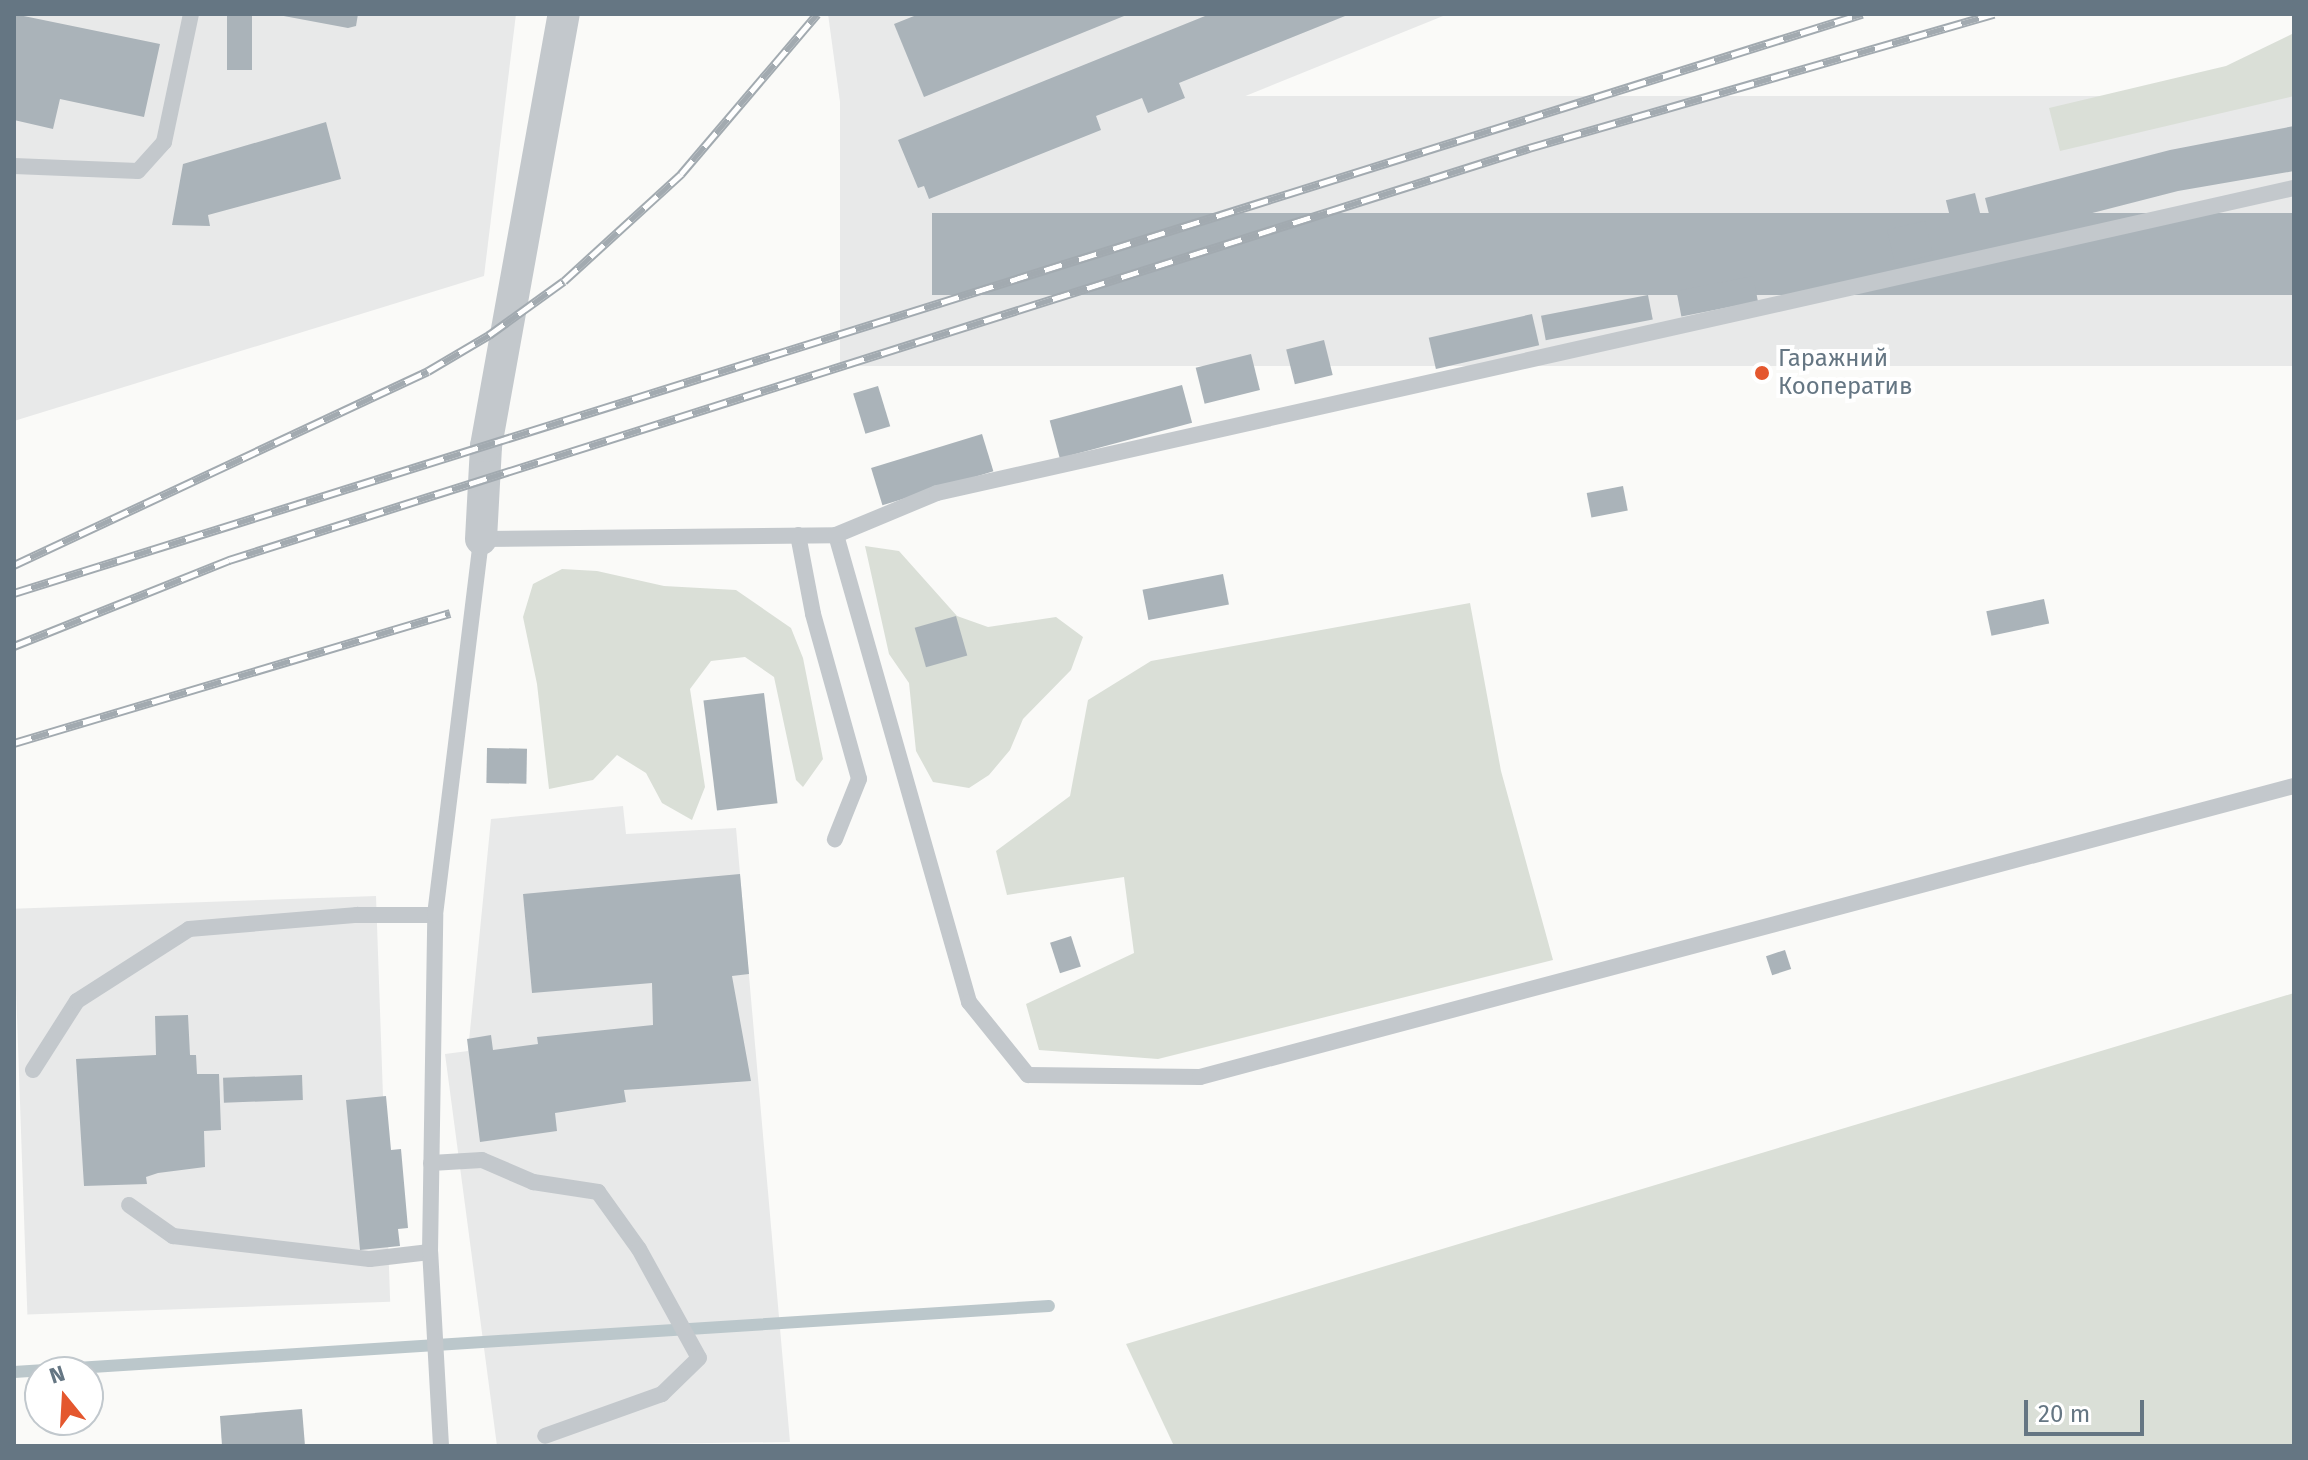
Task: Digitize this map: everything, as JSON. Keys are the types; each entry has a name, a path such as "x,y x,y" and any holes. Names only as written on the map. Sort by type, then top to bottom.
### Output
{"street":[{"path":"481,539 486,446 564,14"}],"lane":[{"path":"14,166 138,171 164,142 191,14"},
{"path":"441,1446 430,1252 435,915 481,539 836,535 937,493 2294,188"},
{"path":"798,535 813,614 859,779 835,839"},
{"path":"836,535 969,1002 1028,1075 1200,1077 2294,786"},
{"path":"33,1070 77,1001 189,929 357,915 435,915"},
{"path":"431,1163 482,1160 533,1182 598,1192 639,1249 699,1358 662,1394 545,1436"},
{"path":"129,1205 173,1236 370,1259 430,1252"}],"shaded area":[{"path":"14,14 516,14 484,276 14,421"},
{"path":"828,14 1448,14 890,240 840,102"},
{"path":"2294,33 2294,96 2060,151 2049,108 2226,66"},
{"path":"840,96 2294,96 2294,366 840,366"},
{"path":"865,546 899,551 957,616 988,627 1056,617 1083,637 1071,670 1023,719 1010,750 989,775 969,788 933,782 916,751 909,683 889,654"},
{"path":"562,569 597,571 664,586 736,590 791,628 803,658 823,759 803,787 796,780 774,677 745,657 711,661 690,689 705,787 692,820 662,803 646,773 617,755 593,780 549,789 537,684 523,617 533,584"},
{"path":"1470,603 1501,771 1553,960 1158,1059 1039,1050 1026,1004 1134,953 1124,877 1007,895 996,851 1070,796 1088,700 1151,661"},
{"path":"623,806 626,834 736,828 790,1442 497,1446 445,1054 468,1051 491,819"},
{"path":"376,896 390,1302 27,1314 14,909"},
{"path":"2294,993 2294,1446 1174,1446 1126,1344"}],"building":[{"path":"14,14 160,44 144,117 60,99 53,129 14,120"},
{"path":"227,14 252,14 252,70 227,70"},
{"path":"273,14 358,14 356,26 348,28"},
{"path":"919,14 1129,14 924,97 894,24"},
{"path":"1210,14 1350,14 1179,83 1185,98 1148,113 1142,98 1096,116 1101,130 929,199 924,186 918,188 898,140"},
{"path":"326,122 341,179 208,215 210,226 172,225 183,164"},
{"path":"2294,126 2294,171 2178,191 1995,238 1985,198 2170,150"},
{"path":"1975,193 1987,241 1958,248 1946,200"},
{"path":"932,213 2294,213 2294,295 932,295"},
{"path":"1925,221 1933,255 1895,264 1887,230"},
{"path":"1753,276 1758,302 1681,316 1676,291"},
{"path":"1648,295 1653,320 1546,340 1541,316"},
{"path":"1532,314 1539,345 1436,369 1429,338"},
{"path":"1324,340 1333,375 1295,384 1286,349"},
{"path":"1251,354 1260,390 1205,404 1196,368"},
{"path":"1182,385 1192,423 1060,458 1050,420"},
{"path":"878,386 890,426 865,434 853,394"},
{"path":"982,434 993,471 882,505 871,468"},
{"path":"1623,486 1628,511 1591,518 1587,493"},
{"path":"1223,574 1229,604 1148,620 1143,590"},
{"path":"2044,599 2049,623 1991,636 1986,611"},
{"path":"956,616 967,655 926,667 915,628"},
{"path":"764,693 778,803 717,811 703,700"},
{"path":"487,748 527,749 526,784 486,783"},
{"path":"740,874 749,974 732,976 751,1081 624,1090 626,1102 555,1113 557,1131 480,1142 467,1039 491,1035 493,1050 538,1044 537,1037 653,1025 652,983 532,993 523,894"},
{"path":"1071,936 1081,966 1060,973 1050,943"},
{"path":"1785,950 1791,969 1772,975 1766,956"},
{"path":"188,1015 190,1055 196,1055 197,1074 219,1074 221,1130 204,1131 205,1167 158,1173 146,1177 147,1184 84,1186 76,1059 156,1055 155,1016"},
{"path":"302,1075 303,1100 224,1103 223,1078"},
{"path":"386,1096 391,1150 401,1149 408,1228 398,1229 400,1246 360,1250 346,1100"},
{"path":"302,1409 305,1446 222,1446 220,1416"}],"waterway":[{"path":"14,1372 1049,1306"}],"railway":[{"path":"14,565 428,371 489,335 564,281 681,174 817,14"},
{"path":"14,593 1862,14"},
{"path":"14,646 229,560 1529,148 1994,14"},
{"path":"14,743 450,613"}],"place":[{"name":"Гаражний Кооператив","path":"1762,373"}]}
